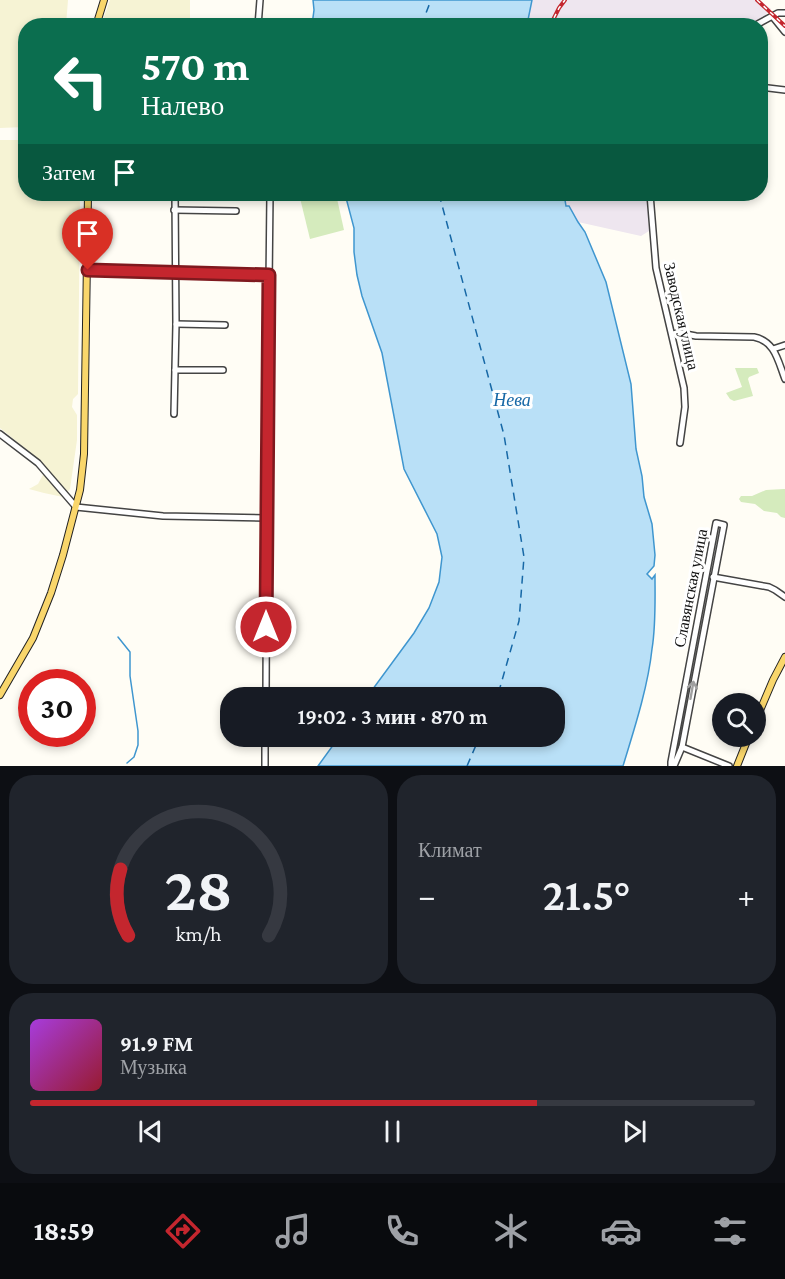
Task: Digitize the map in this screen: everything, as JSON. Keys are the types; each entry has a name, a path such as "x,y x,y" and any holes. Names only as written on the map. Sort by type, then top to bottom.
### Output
{"main road":[{"path":"98,18 104,0"},
{"path":"0,695 33,638 45,609 63,555 81,484 84,454 88,201"},
{"path":"766,696 785,657"},
{"path":"738,766 745,747"}],"street":[{"path":"259,18 260,0"},
{"path":"768,18 778,13 785,14"},
{"path":"772,16 785,32"},
{"path":"768,88 785,90"},
{"path":"174,201 176,324 174,414"},
{"path":"266,687 270,201"},
{"name":"Заводская улица","path":"651,201 656,268 684,388 685,407 680,443"},
{"path":"174,210 236,211"},
{"path":"88,270 269,275"},
{"path":"176,324 225,325"},
{"path":"672,334 762,338 773,349 785,379"},
{"path":"773,349 785,345"},
{"path":"175,370 223,370"},
{"path":"0,434 38,463 76,507 163,516 266,519"},
{"name":"Славянская улица","path":"716,524 724,525 682,747 673,766 670,762 716,524"},
{"path":"713,577 769,587 785,597"},
{"path":"688,668 696,669"},
{"path":"265,747 265,766"},
{"path":"682,747 729,766"}],"shaded area":[{"path":"0,0 68,0 67,18 18,18 18,127 0,128"},
{"path":"110,0 190,0 190,18 104,18"},
{"path":"532,0 760,0 771,9 764,18 528,18"},
{"path":"0,140 18,140 18,201 80,201 78,394 73,399 72,407 77,415 77,440 70,489 63,497 29,489 38,484 44,473 42,462 0,428"},
{"path":"565,201 647,201 649,231 641,236 578,222 569,206 566,207"}],"green space":[{"path":"301,201 338,201 344,230 310,239"},
{"path":"735,368 757,368 759,373 748,379 753,396 734,401 726,393 742,387"},
{"path":"785,489 785,518 777,513 764,511 755,504 741,502 739,499 741,496 752,496 766,490"}],"water":[{"path":"313,0 532,0 528,18 313,18"},
{"name":"Нева","path":"347,201 565,201 566,206 569,206 585,232 606,282 631,384 636,449 644,497 652,524 655,555 654,566 647,574 652,579 655,575 655,622 650,663 623,766 318,766 332,747 565,747 565,687 374,687 414,633 429,608 439,582 442,557 437,534 404,469 382,353 362,296 354,252 354,228"}],"waterway":[{"path":"118,637 130,652 130,676 138,731 138,745 134,757 127,763"}],"ferry route":[{"path":"424,18 431,0"},
{"path":"441,201 504,435 524,557 519,621 500,687"},
{"path":"467,766 475,747"}],"railway":[{"path":"554,18 565,0"},
{"path":"757,0 785,26"}],"route":[{"path":"88,270 269,275 266,627"}]}
